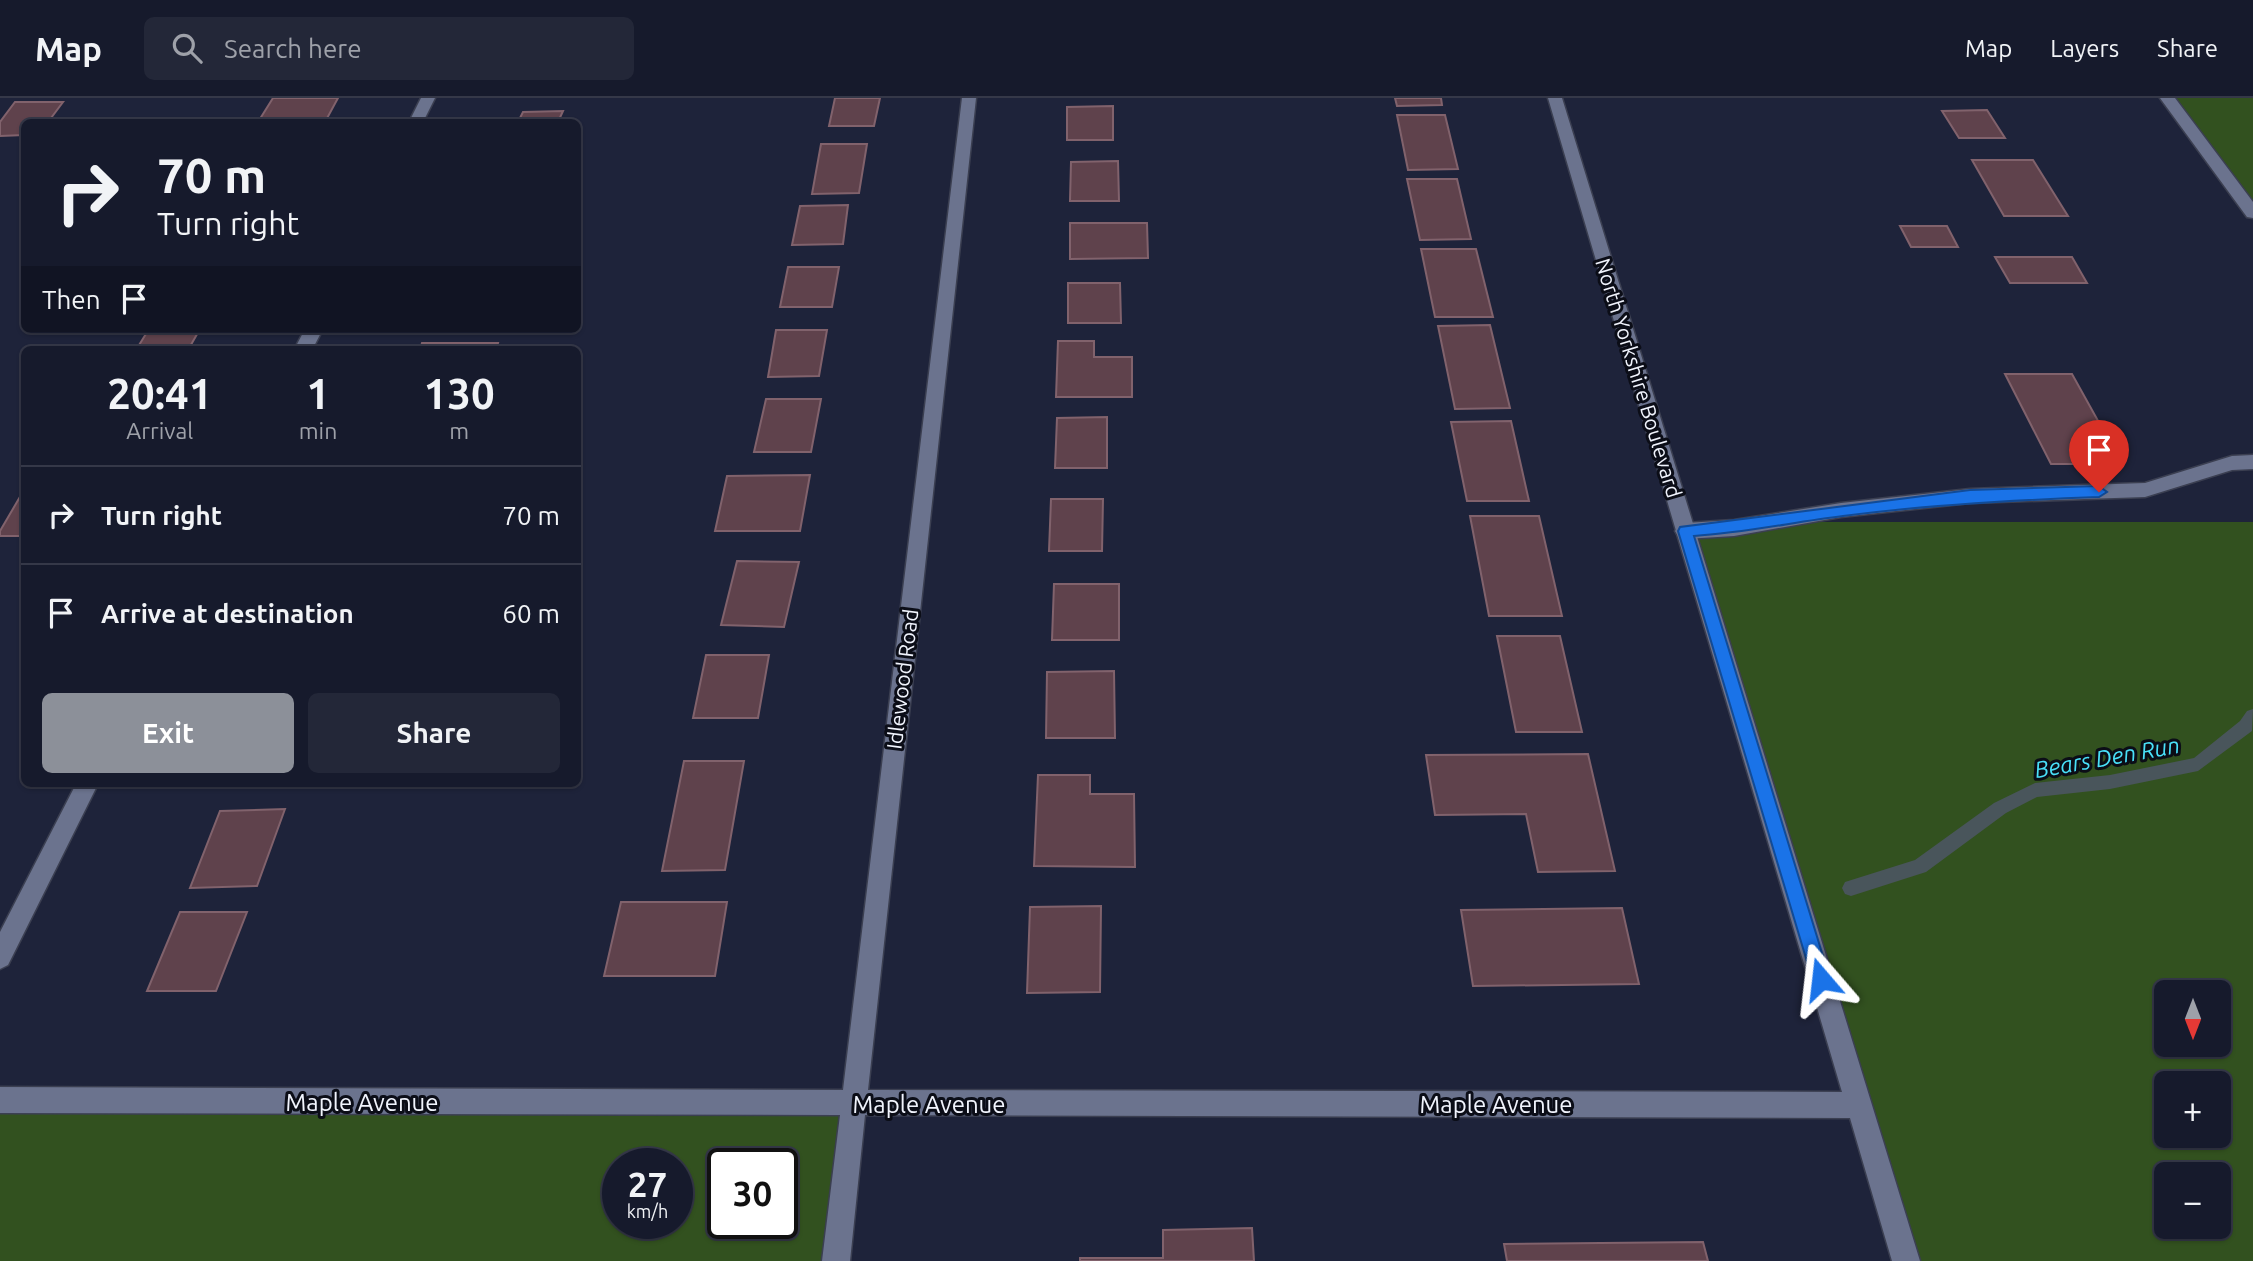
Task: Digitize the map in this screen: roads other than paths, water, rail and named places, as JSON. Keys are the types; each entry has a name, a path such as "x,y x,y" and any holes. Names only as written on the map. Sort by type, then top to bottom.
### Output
{"street":[{"path":"418,119 428,98"},
{"name":"Idlewood Road","path":"836,1261 969,98"},
{"name":"North Yorkshire Boulevard","path":"1555,98 1906,1261"},
{"path":"2167,98 2253,213"},
{"path":"1685,531 1734,528 1841,510 1970,496 2145,490 2232,463 2253,462"},
{"path":"0,957 85,787"},
{"name":"Maple Avenue","path":"0,1100 1859,1104"}],"waterway":[{"name":"Bears Den Run","path":"1851,888 1920,866 2000,808 2035,790 2110,782 2198,764 2246,726 2253,716"}]}
